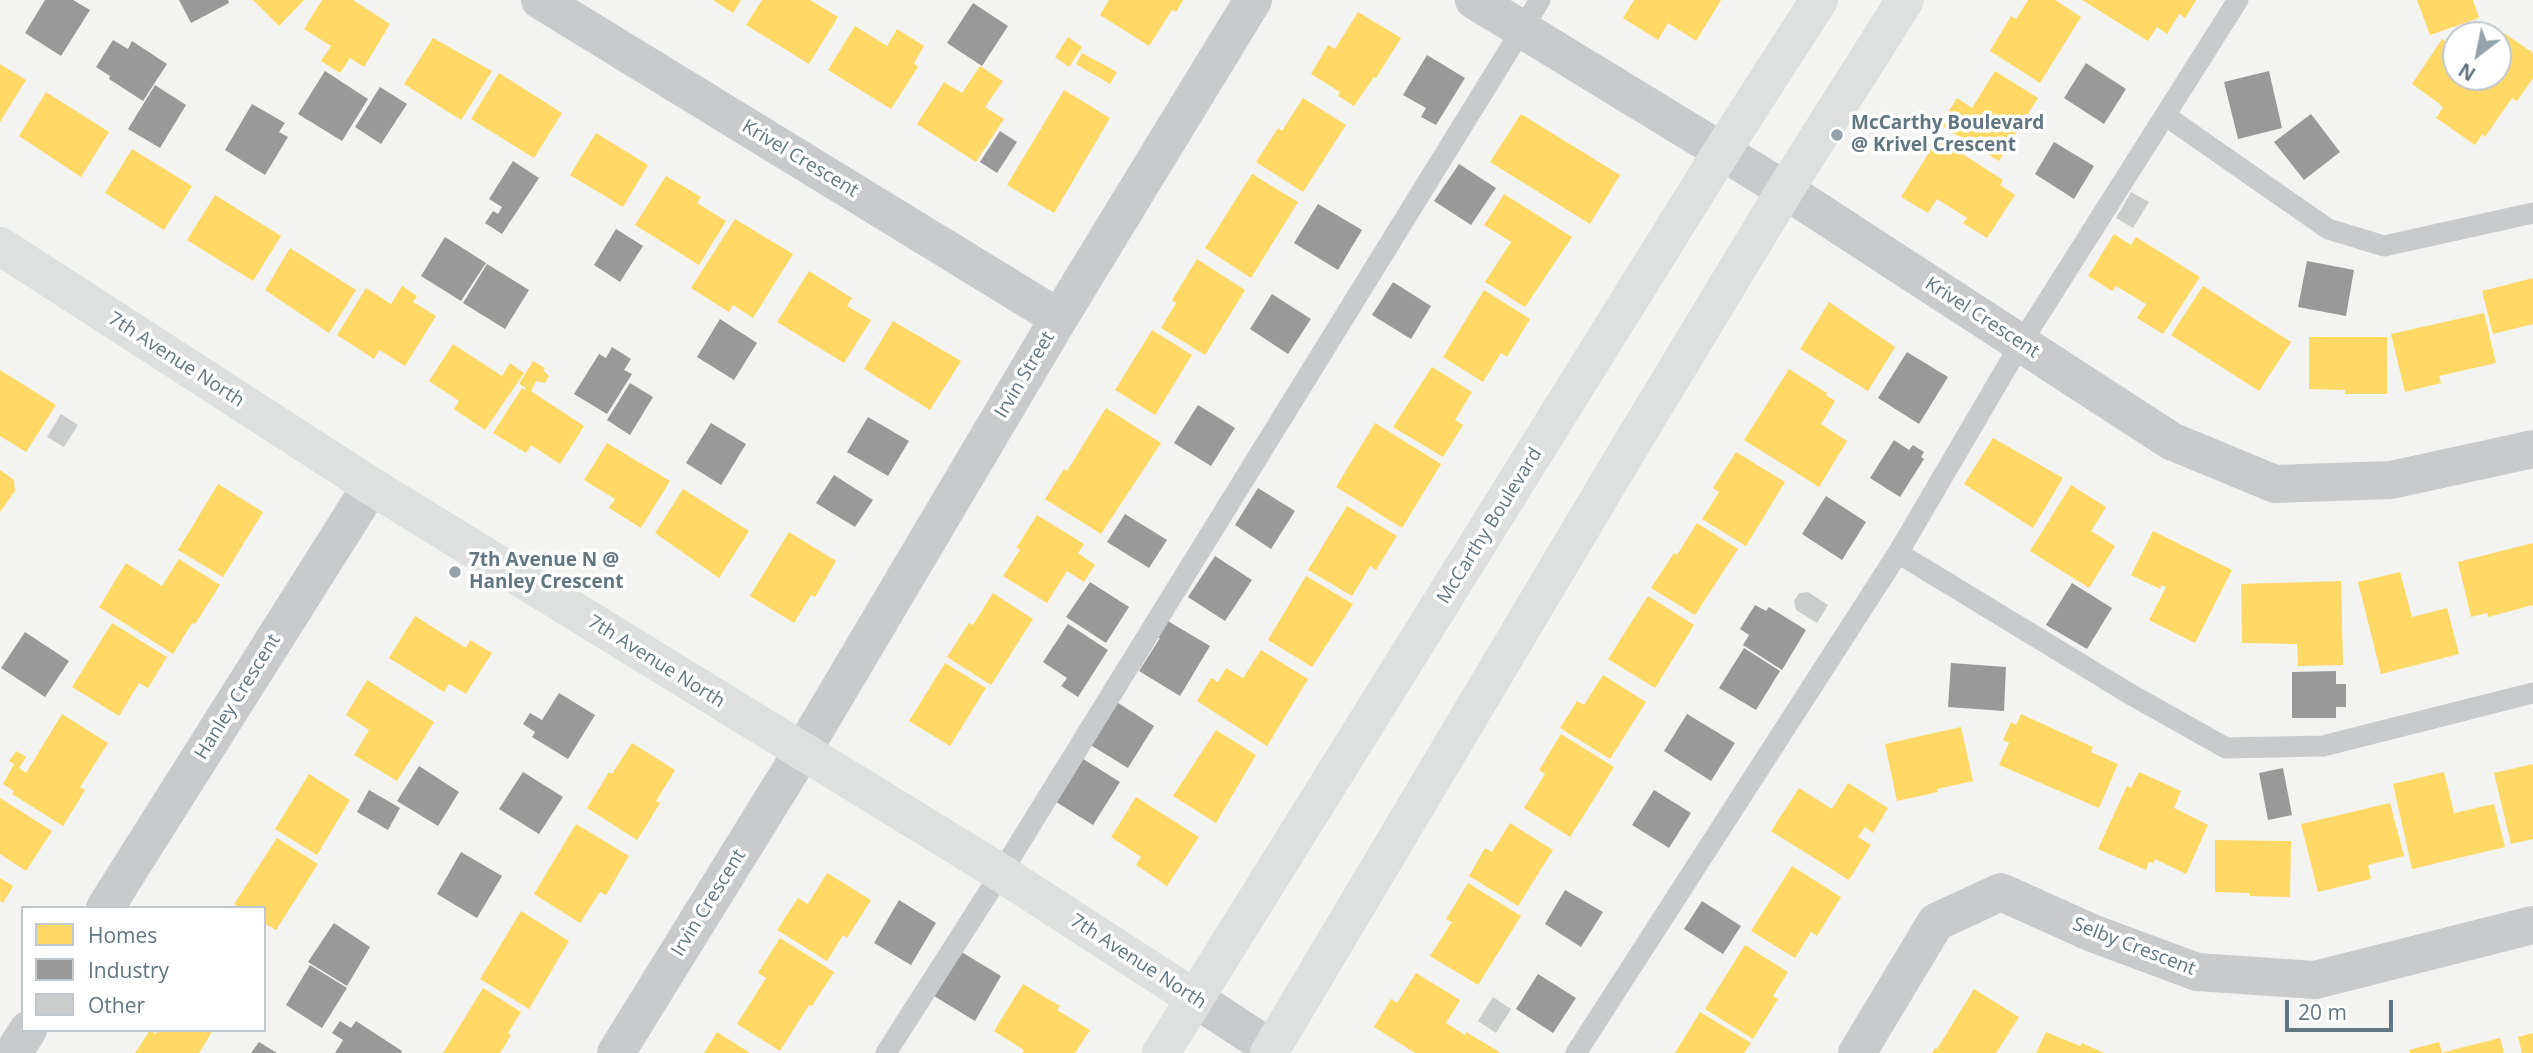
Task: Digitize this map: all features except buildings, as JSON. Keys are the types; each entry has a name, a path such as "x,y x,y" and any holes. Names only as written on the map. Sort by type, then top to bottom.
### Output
{"main road":[{"name":"McCarthy Boulevard","path":"1161,1053 1722,151 1819,0"},
{"path":"1273,1052 1785,190 1905,0"},
{"name":"7th Avenue North","path":"0,247 371,485 1002,873 1194,999"}],"street":[{"name":"Krivel Crescent","path":"540,0 1059,318"},
{"name":"Irvin Street","path":"802,752 1059,318 1253,0"},
{"name":"Krivel Crescent","path":"1474,0 1531,15 1722,151 2171,441 2275,484 2391,480 2533,449"},
{"name":"Hanley Crescent","path":"106,906 371,485"},
{"name":"Irvin Crescent","path":"616,1053 802,752"},
{"name":"Selby Crescent","path":"1857,1053 1936,922 2001,892 2092,933 2197,972 2315,981 2533,925"},
{"name":"7th Avenue North","path":"1194,999 1273,1052"},
{"path":"13,1053 26,1032"}],"lane":[{"path":"1576,1053 1898,553 2021,343 2238,0"},
{"path":"886,1053 1002,873 1531,15"},
{"path":"2166,116 2328,229 2384,246 2533,213"},
{"path":"1898,553 2130,694 2226,748 2323,746 2533,693"}],"place":[{"name":"McCarthy Boulevard @ Krivel Crescent","path":"1837,135"},
{"name":"7th Avenue N @ Hanley Crescent","path":"455,572"}]}
